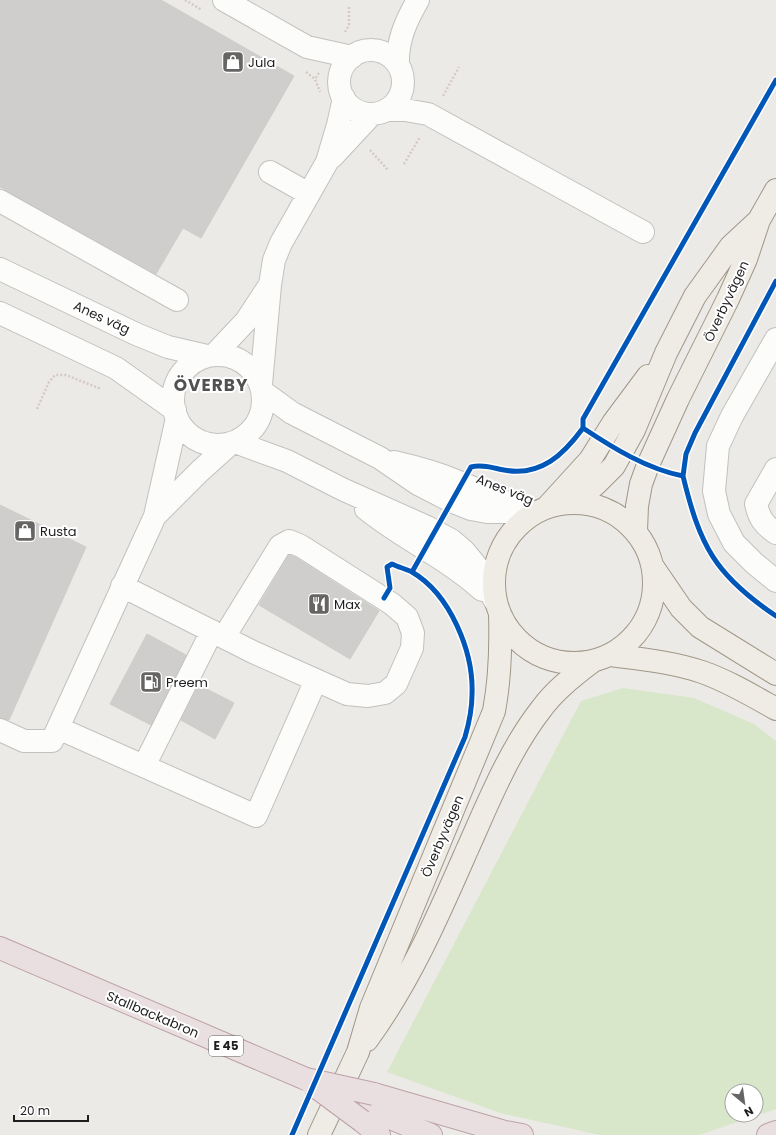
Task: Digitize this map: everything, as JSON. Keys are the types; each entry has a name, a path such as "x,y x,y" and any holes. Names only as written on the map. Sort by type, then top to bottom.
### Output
{"highway":[{"name":"Stallbackabron","path":"0,948 306,1079"},
{"path":"306,1079 431,1135"},
{"path":"306,1079 369,1108 522,1135"},
{"path":"369,1108 380,1135"},
{"path":"768,1135 776,1132"}],"main road":[{"path":"759,220 776,190"},
{"name":"Överbyvägen","path":"575,502 614,466 634,430 666,353 695,296 731,246 759,220"},
{"name":"Överbyvägen","path":"636,531 637,506 641,484 648,465 728,299 746,258 759,220"},
{"name":"Överbyvägen","path":"320,1135 358,1052 374,1001 494,711 499,684 501,648 498,608 494,590 495,566 503,545 517,526 542,509 590,460 630,400 666,353"},
{"name":"Överbyvägen","path":"358,1052 387,1013 409,976 431,931 501,775 523,736 542,708 560,688 601,658 634,637 642,625 653,597 653,567 647,548 636,531 626,521 608,510 589,504 575,502 542,509"},
{"name":"Överbyvägen","path":"653,567 681,608 700,627 776,674"},
{"name":"Överbyvägen","path":"498,608 514,636 523,645 544,658 569,663 601,658 647,660 702,672 743,691 776,709"}],"street":[{"path":"224,0 307,47 362,54 386,55 428,114"},
{"path":"327,162 379,112 397,101 400,74 400,39 406,21 418,0"},
{"path":"156,516 200,471 233,443 248,434 258,422 263,408 262,388 270,285 274,260 281,243 327,162 335,139 342,93 340,78 343,68 362,54 388,40 406,21"},
{"path":"307,47 354,109 362,113 405,110 428,114 643,232"},
{"path":"270,172 309,194"},
{"path":"0,201 177,300"},
{"name":"Anes väg","path":"0,269 136,334 168,347 211,356"},
{"path":"211,356 246,321 270,285"},
{"path":"0,313 116,368 176,414 190,435 199,440 209,444 233,443 288,461 342,489 382,522 426,551 457,568 498,608"},
{"path":"776,340 732,416 718,446 714,491 719,514 734,543 754,563 776,580"},
{"path":"55,735 122,586 156,516 176,414 174,396 180,377 195,362 211,356 226,356 247,365 255,374 262,388"},
{"name":"Anes väg","path":"262,388 292,413 380,458 428,470 461,482 499,501 542,509"},
{"path":"776,469 756,504 758,515 765,525 776,533"},
{"path":"122,586 218,634 347,694 368,696 385,692 396,684 412,648 413,633 407,617 392,604 302,546 289,541 280,546 218,634 144,766"},
{"path":"0,730 24,741 55,735 144,766 256,816 316,680"}],"green space":[{"path":"623,688 694,698 754,724 776,741 776,1109 764,1113 764,1083 724,1083 724,1123 735,1123 699,1135 600,1135 500,1113 387,1072 581,701"}],"building":[{"path":"0,0 161,0 294,76 201,238 183,228 156,274 0,187"},
{"path":"0,505 86,547 9,720 0,718"},
{"name":"Max","path":"289,555 295,557 379,611 350,659 259,605"},
{"path":"147,634 186,655 151,725 110,704"},
{"path":"199,685 234,703 215,739 181,720"}],"cycle path":[{"path":"776,80 583,419 583,428 618,450 643,463 683,476 696,522 713,557 738,587 776,616"},
{"path":"683,476 686,454 695,433 776,281"},
{"path":"412,572 471,467 483,466 517,471 540,467 559,455 568,447 583,428"},
{"path":"292,1135 465,737 470,716 472,678 469,661 457,626 438,594 426,582 412,572 392,564 387,567 390,588 384,598"}],"place":[{"name":"Jula","path":"233,62"},
{"name":"Rusta","path":"25,531"},
{"name":"Max","path":"319,604"},
{"name":"Preem","path":"151,682"}],"district":[{"name":"ÖVERBY","path":"211,385"}]}
